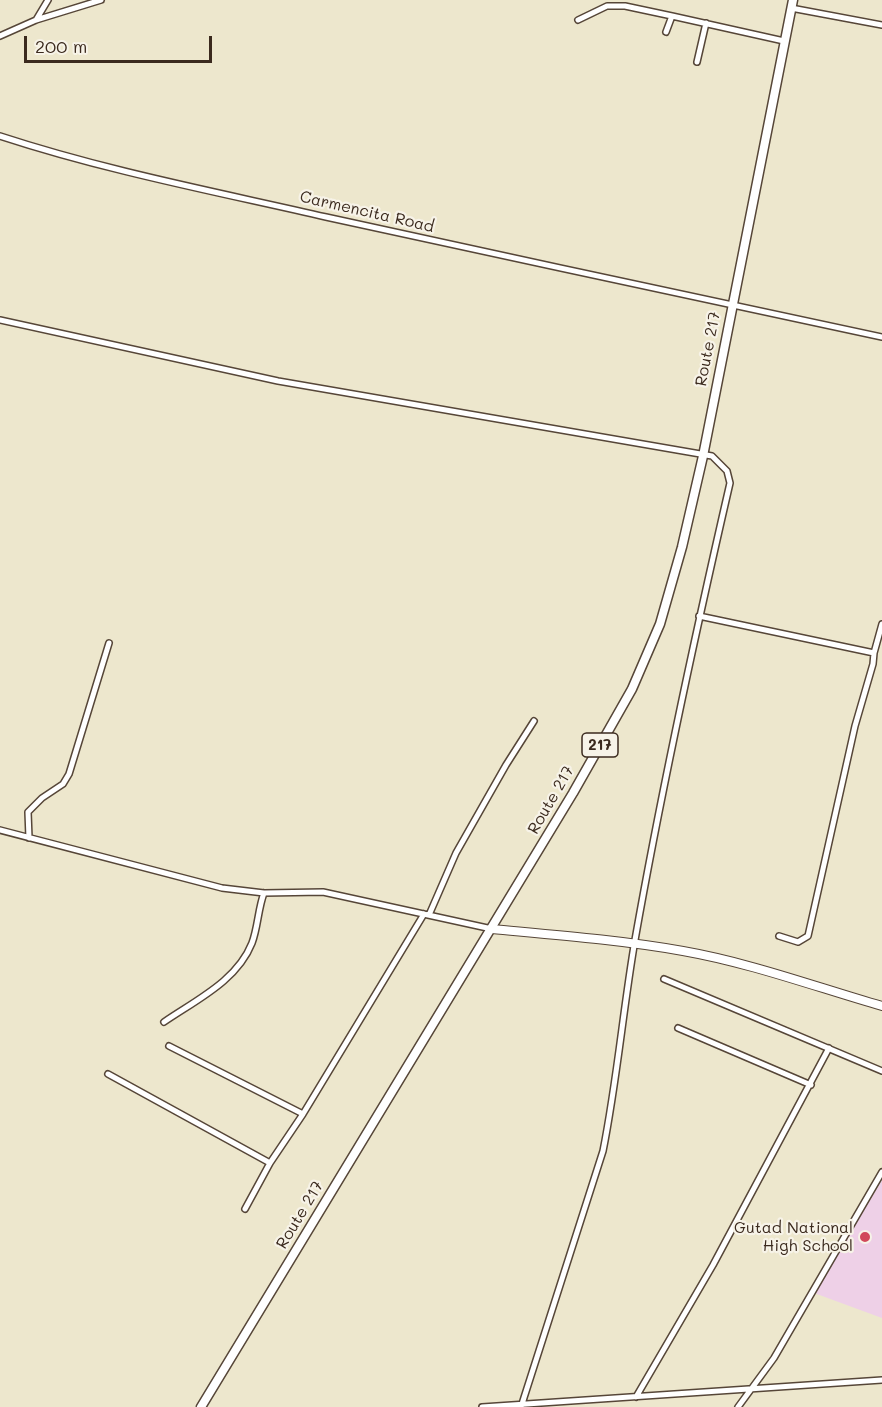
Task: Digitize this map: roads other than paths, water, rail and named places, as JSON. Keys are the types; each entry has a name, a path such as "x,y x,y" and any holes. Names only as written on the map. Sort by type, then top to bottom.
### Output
{"main road":[{"name":"Route 217","path":"201,1407 573,793 632,689 660,624 682,547 703,456 792,4"},
{"path":"492,929 635,944 724,960 882,1006"}],"street":[{"path":"36,20 48,0"},
{"path":"0,36 36,20 101,0"},
{"path":"792,4 882,25"},
{"path":"578,20 607,6 625,6 784,41"},
{"path":"666,32 672,16"},
{"path":"697,62 706,23"},
{"name":"Carmencita Road","path":"0,136 57,155 184,185 567,271 882,337"},
{"path":"0,320 278,381 712,456 727,471 730,483 665,779 635,944 603,1151 522,1406"},
{"path":"699,616 874,653"},
{"path":"779,936 798,942 808,936 855,726 882,624"},
{"path":"29,838 28,812 42,798 63,784 69,774 110,643"},
{"path":"244,1209 427,914 456,853 534,721"},
{"path":"0,830 222,888 264,893 323,892 492,929"},
{"path":"164,1022 213,990 247,953 254,936 264,893"},
{"path":"664,979 882,1071"},
{"path":"678,1028 811,1085"},
{"path":"169,1046 303,1114"},
{"path":"636,1397 713,1265 829,1048"},
{"path":"108,1074 270,1164"},
{"path":"738,1407 774,1358 882,1172"},
{"path":"482,1407 882,1380"}],"place":[{"name":"Gutad National High School","path":"865,1237"}]}
